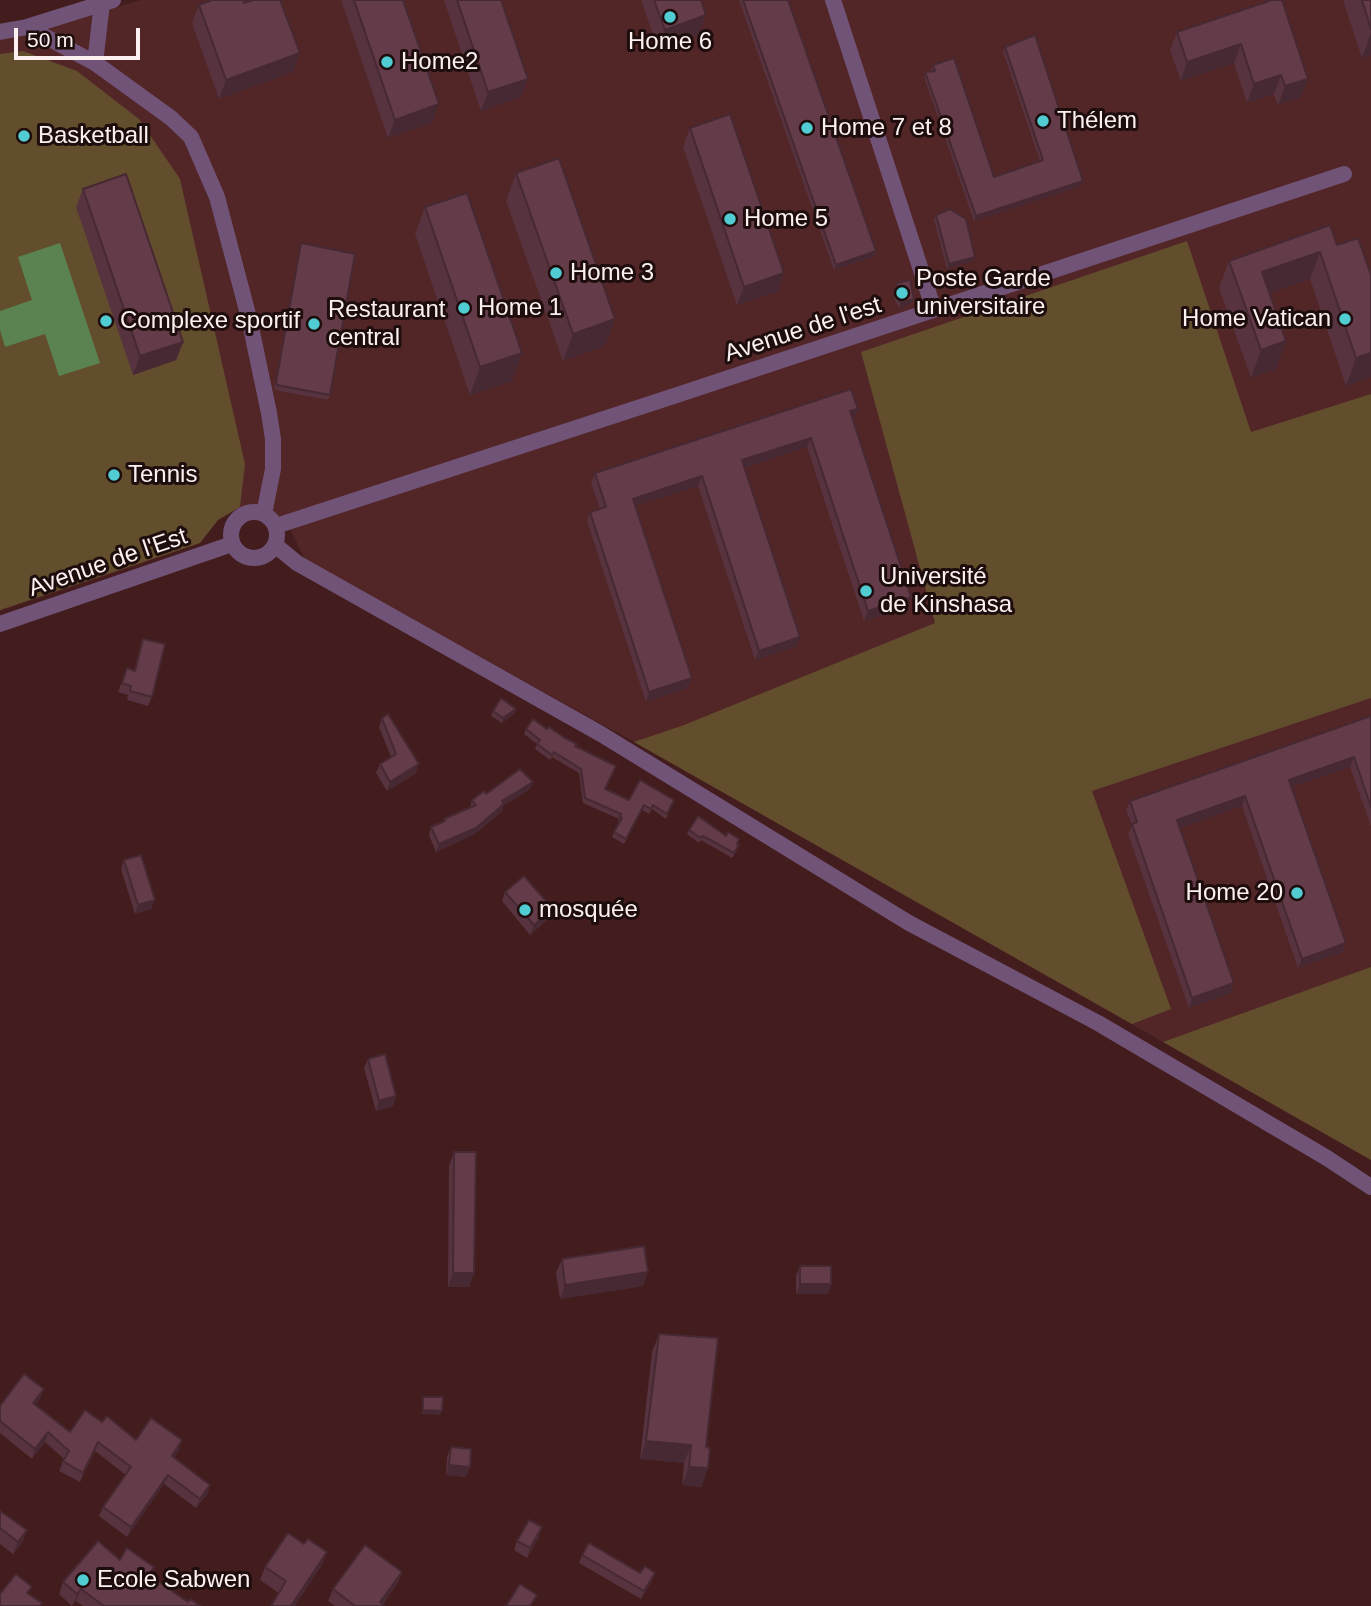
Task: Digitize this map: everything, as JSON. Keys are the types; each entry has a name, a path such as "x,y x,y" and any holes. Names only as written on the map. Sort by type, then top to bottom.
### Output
{"street":[{"path":"833,0 934,310"},
{"path":"0,32 27,27 107,2 95,63"},
{"path":"27,27 95,63 171,118 191,137 217,197 249,318 273,439 270,520 277,538 275,545 263,557 247,558 239,553 232,544 231,533 237,520 257,512 270,520"},
{"name":"Avenue de l'est","path":"270,520 934,310 1344,174"},
{"name":"Avenue de l'Est","path":"0,624 232,544"},
{"path":"275,545 298,563 612,741 909,923 1098,1023 1327,1158 1371,1187"}],"shaded area":[{"name":"Université de Kinshasa","path":"141,0 1371,0 1371,1160 634,742 305,560 290,529 279,517 263,509 240,507 218,520 200,543 0,611 0,37 16,36"},
{"name":"Complexe sportif","path":"23,51 77,71 139,119 180,179 245,464 240,507 218,520 200,543 0,610 0,54"},
{"path":"1187,241 1251,432 1371,394 1371,698 1092,791 1171,1009 1132,1024 634,742 684,725 935,623 861,352"},
{"path":"60,243 100,363 59,376 45,334 5,347 0,330 0,311 32,300 18,257"},
{"path":"1371,967 1371,1160 1163,1042"}],"building":[{"path":"212,0 243,0 244,3 253,0 280,0 300,53 226,80 199,5"},
{"name":"Home2","path":"354,0 403,0 439,104 395,120"},
{"path":"457,0 501,0 528,79 488,92"},
{"path":"654,0 701,0 706,15 665,30"},
{"name":"Home 7 et 8","path":"743,0 788,0 876,251 836,265"},
{"path":"1272,0 1282,0 1308,79 1285,86 1281,75 1254,84 1241,44 1187,62 1177,32"},
{"path":"1362,0 1371,0 1371,29"},
{"name":"Thélem","path":"1035,35 1083,181 976,216 925,72 935,71 933,65 954,58 994,177 1043,160 1005,47"},
{"name":"Home 5","path":"730,114 784,273 744,287 690,128"},
{"path":"559,158 615,319 573,334 516,173"},
{"path":"126,174 183,342 140,356 83,189"},
{"path":"467,193 522,353 480,367 425,207"},
{"path":"950,209 966,219 975,257 949,264 936,215"},
{"path":"1330,225 1337,245 1358,238 1371,275 1371,353 1356,358 1320,252 1262,272 1286,341 1261,350 1229,261"},
{"name":"Restaurant central","path":"301,243 355,254 330,395 277,385 276,382"},
{"name":"Poste Garde universitaire","path":"910,280 914,299 901,303 896,294 897,283"},
{"path":"851,389 858,409 850,411 911,597 868,611 811,438 742,460 800,637 759,651 702,476 633,499 692,678 649,692 590,512 606,507 595,473"},
{"path":"143,639 165,644 152,697 130,691 131,686 122,683 127,668 135,671"},
{"path":"501,698 516,709 503,718 493,711"},
{"path":"388,714 419,764 390,782 380,764 396,754 382,718"},
{"name":"Home 20","path":"1371,716 1371,807 1354,757 1289,780 1346,943 1302,959 1245,796 1177,820 1234,983 1192,998 1132,824 1137,822 1130,801"},
{"path":"533,719 577,744 575,746 616,766 605,789 629,800 640,780 674,800 667,814 653,805 651,809 644,805 626,839 614,832 622,818 621,814 585,798 581,769 554,752 552,755 537,744 540,740 526,729"},
{"path":"520,769 533,782 502,801 504,804 476,828 439,844 431,827 476,805 472,800 484,791 486,794"},
{"path":"698,816 726,836 728,832 739,839 734,853 689,830"},
{"path":"141,855 155,900 138,905 124,860"},
{"path":"524,876 553,909 534,925 505,892"},
{"path":"385,1054 396,1096 379,1101 368,1059"},
{"path":"454,1152 476,1152 474,1273 453,1273"},
{"path":"644,1246 648,1272 565,1285 562,1259"},
{"path":"800,1266 831,1266 831,1284 800,1284"},
{"path":"659,1334 718,1338 706,1447 710,1448 708,1468 689,1467 691,1445 646,1441"},
{"path":"24,1374 44,1389 33,1403 70,1432 85,1410 102,1422 107,1416 136,1440 151,1418 182,1440 172,1456 210,1485 200,1499 168,1475 131,1527 103,1507 131,1467 98,1442 83,1473 63,1461 69,1451 48,1432 35,1449 0,1421 0,1406"},
{"path":"423,1397 443,1397 442,1411 423,1410"},
{"path":"451,1447 471,1449 470,1467 449,1465"},
{"path":"0,1511 27,1530 18,1542 0,1528"},
{"path":"529,1520 542,1527 530,1548 517,1541"},
{"path":"288,1533 304,1544 308,1539 327,1552 291,1606 271,1606 286,1581 265,1567"},
{"path":"98,1541 120,1560 127,1548 154,1567 149,1575 188,1602 190,1599 201,1606 104,1606 81,1589 77,1594 63,1582"},
{"path":"589,1543 640,1573 645,1566 655,1573 644,1591 582,1555"},
{"path":"365,1545 402,1572 380,1602 385,1606 355,1606 333,1589"},
{"path":"16,1574 32,1587 27,1593 42,1603 40,1606 0,1606 0,1594"},
{"path":"520,1584 537,1595 530,1606 506,1606"}],"place":[{"name":"Home 6","path":"670,17"},
{"name":"Home2","path":"387,62"},
{"name":"Thélem","path":"1043,121"},
{"name":"Home 7 et 8","path":"807,128"},
{"name":"Basketball","path":"24,136"},
{"name":"Home 5","path":"730,219"},
{"name":"Home 3","path":"556,273"},
{"name":"Poste Garde universitaire","path":"902,293"},
{"name":"Home 1","path":"464,308"},
{"name":"Home Vatican","path":"1345,319"},
{"name":"Complexe sportif","path":"106,321"},
{"name":"Restaurant central","path":"314,324"},
{"name":"Tennis","path":"114,475"},
{"name":"Université de Kinshasa","path":"866,591"},
{"name":"Home 20","path":"1297,893"},
{"name":"mosquée","path":"525,910"},
{"name":"Ecole Sabwen","path":"83,1580"}]}
